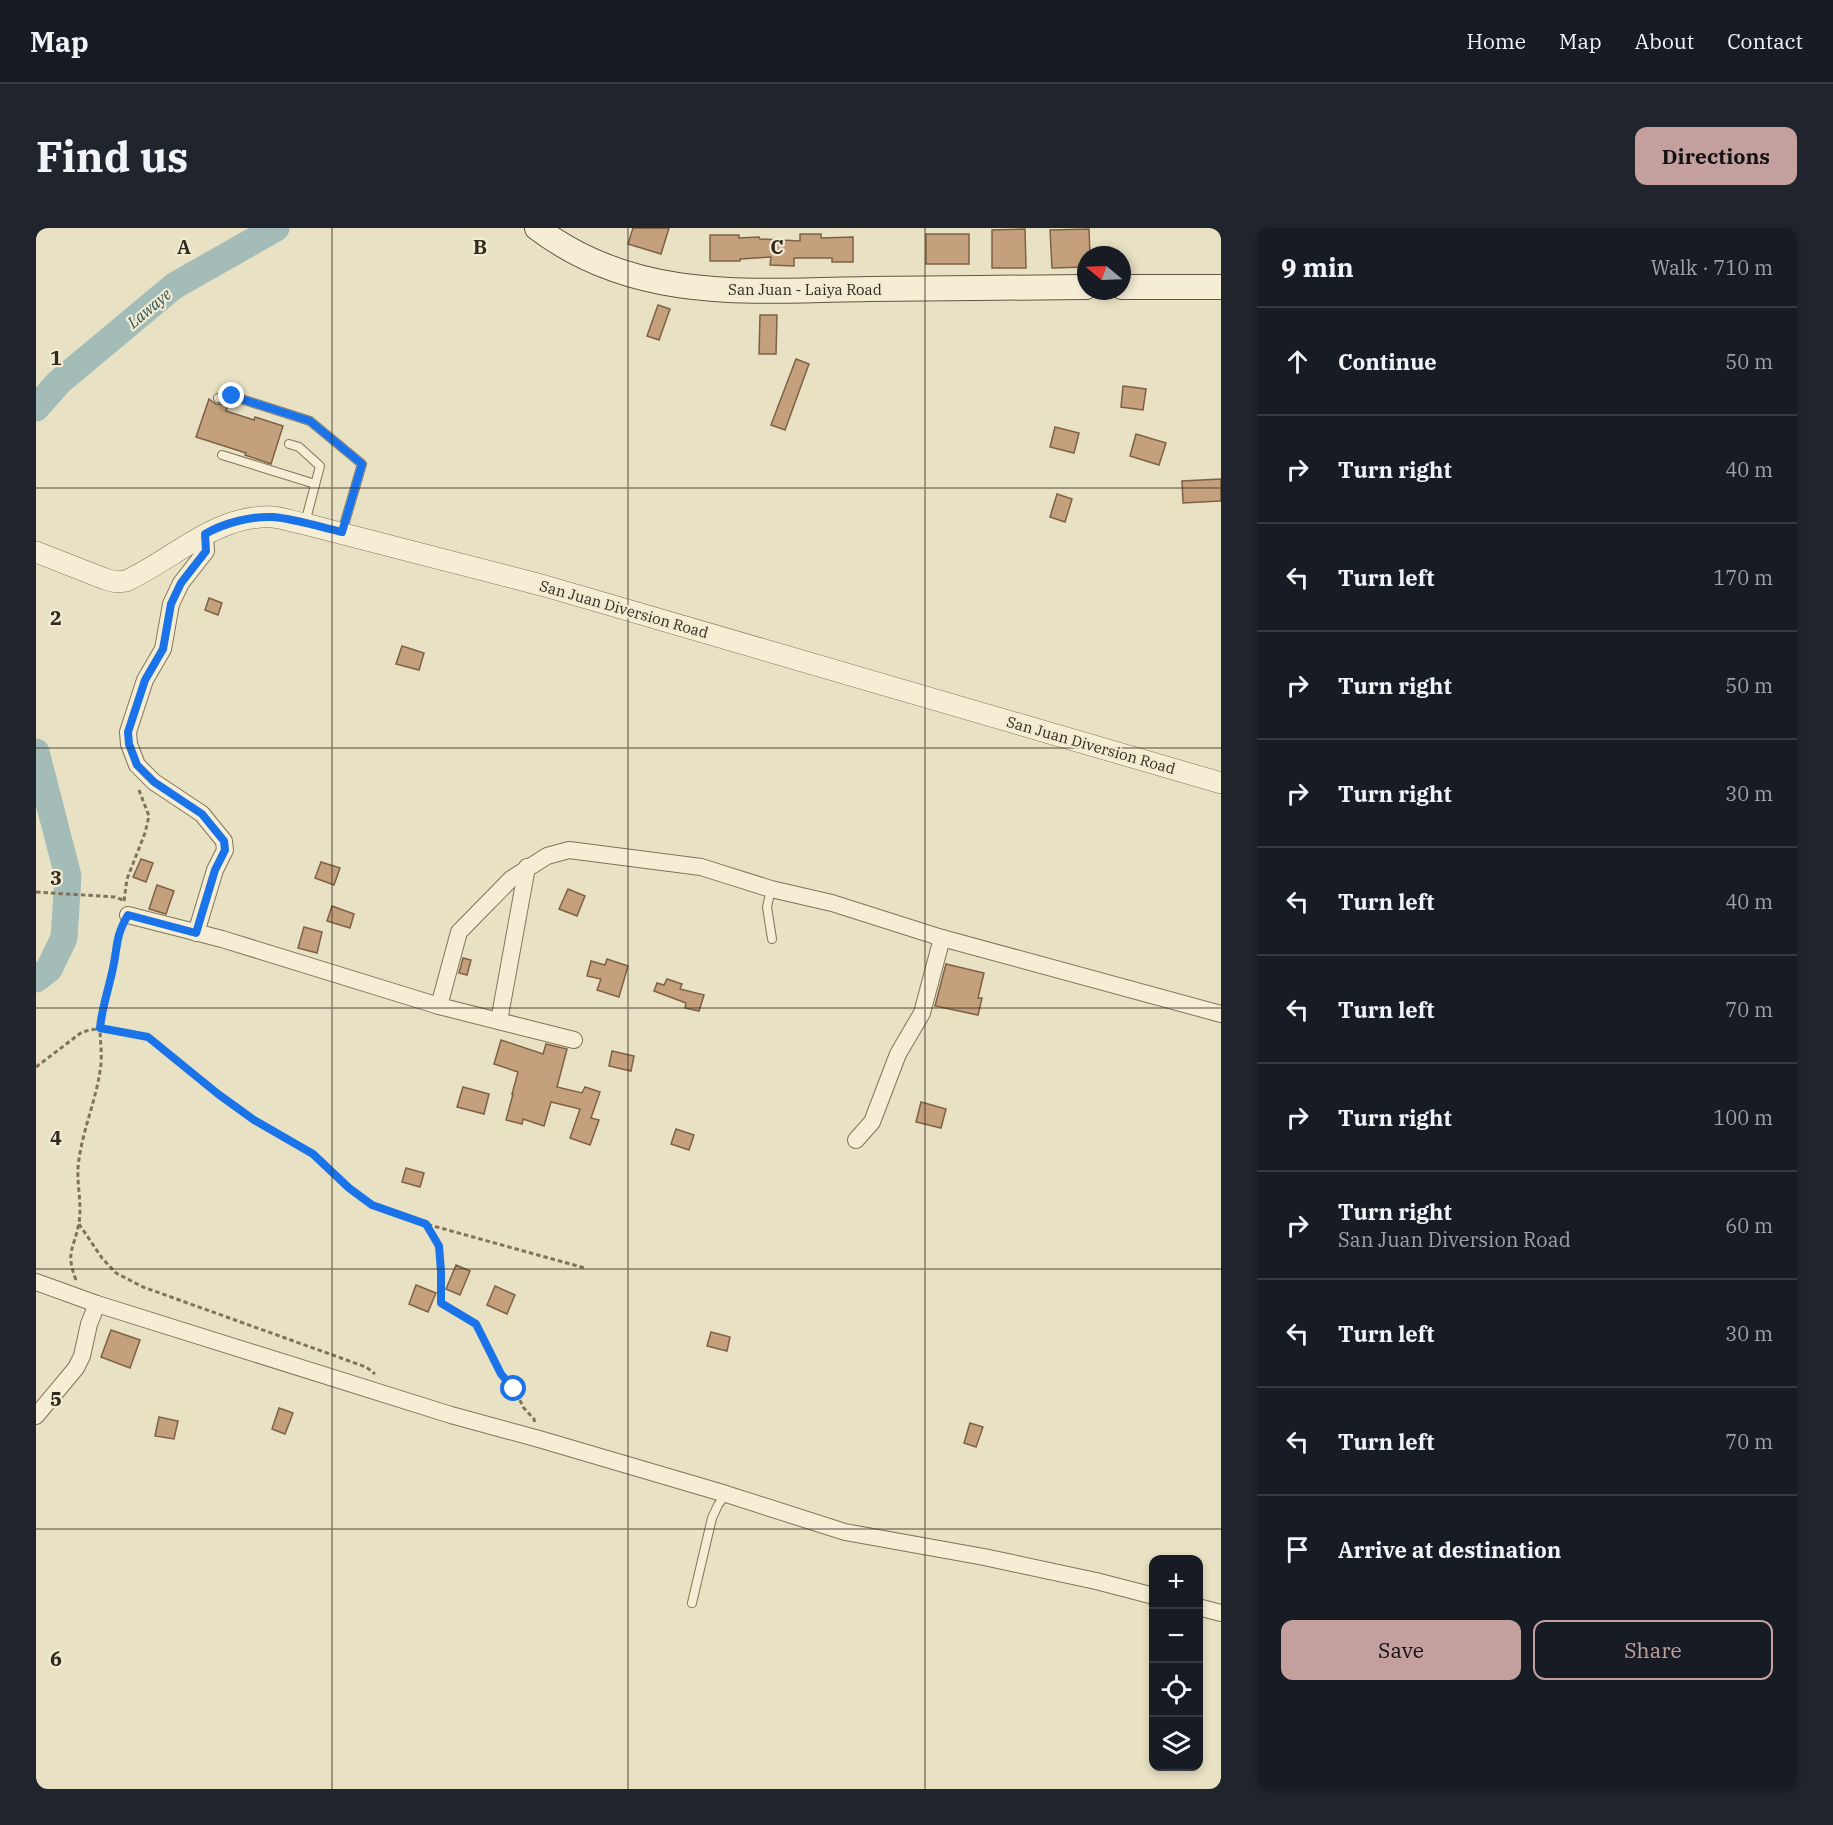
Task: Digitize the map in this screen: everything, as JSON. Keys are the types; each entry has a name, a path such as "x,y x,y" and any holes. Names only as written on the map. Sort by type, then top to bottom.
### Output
{"main road":[{"name":"San Juan - Laiya Road","path":"537,228 555,242 580,256 607,267 663,284 696,288 775,291 1077,287"},
{"path":"1131,287 1221,287"}],"street":[{"name":"San Juan Diversion Road","path":"36,552 105,579 116,582 126,581 213,530 244,520 273,517 342,532 545,585 1221,783"},
{"path":"196,933 215,870 225,850 224,841 202,814 154,782 137,765 129,744 128,732 145,680 163,649 171,604 181,583 206,551 205,534"},
{"path":"439,1006 459,932 496,892 527,867 547,856 569,850 701,867 771,889 832,903 942,938 1221,1014"},
{"path":"499,1021 527,867"},
{"path":"128,915 196,933 439,1006 574,1040"},
{"path":"856,1140 872,1122 898,1054 922,1013 942,938"},
{"path":"36,1282 97,1304 391,1395 451,1416 539,1439 726,1494 845,1532 984,1557 1149,1595"},
{"path":"36,1416 76,1368 82,1356 89,1324 97,1304"},
{"path":"1203,1608 1221,1613"}],"lane":[{"path":"218,398 232,396 310,421 362,464 342,532"},
{"path":"289,444 299,447 320,466 305,524"},
{"path":"222,455 315,484"},
{"path":"771,889 767,907 772,939"},
{"path":"692,1603 712,1518 726,1494"}],"path":[{"path":"36,892 115,897 123,900 127,879 145,833 149,816 139,789"},
{"path":"97,1304 76,1280 70,1263 71,1248 79,1224 81,1202 78,1169 84,1131 95,1099 101,1063 101,1017 114,966 117,938 128,915"},
{"path":"36,1067 82,1032 100,1028 148,1037 254,1120 313,1154 349,1188 372,1205 426,1224 585,1268"},
{"path":"79,1224 116,1273 143,1287 366,1367 376,1375 391,1395"},
{"path":"426,1224 439,1246 441,1303 476,1324 501,1374 534,1419 539,1439"}],"building":[{"path":"633,228 669,228 661,254 628,244"},
{"path":"1025,229 1026,268 992,268 992,230"},
{"path":"1089,229 1090,246 1077,246 1077,267 1052,268 1050,230"},
{"path":"800,234 821,234 821,238 853,237 853,262 832,262 832,258 794,258 794,266 770,265 771,257 740,259 740,261 710,261 710,235 739,235 739,238 759,237 760,239 800,241"},
{"path":"926,234 969,234 969,264 926,264"},
{"path":"658,305 670,309 659,340 647,336"},
{"path":"760,315 777,315 776,354 759,354"},
{"path":"796,359 809,364 785,430 771,425"},
{"path":"1123,386 1146,389 1143,410 1121,407"},
{"path":"209,399 216,404 228,405 226,411 283,426 271,464 245,455 246,453 196,437"},
{"path":"1055,427 1079,433 1074,453 1050,447"},
{"path":"1136,434 1166,443 1159,465 1130,456"},
{"path":"1221,479 1221,501 1183,503 1182,481"},
{"path":"1057,494 1072,499 1065,522 1050,517"},
{"path":"209,598 222,603 218,615 205,610"},
{"path":"402,646 424,653 419,670 396,664"},
{"path":"141,859 153,863 146,882 133,877"},
{"path":"321,862 340,868 334,885 315,878"},
{"path":"157,885 174,891 166,914 149,909"},
{"path":"568,889 585,896 577,916 559,909"},
{"path":"332,906 354,914 350,928 327,921"},
{"path":"304,927 322,932 317,953 298,948"},
{"path":"463,958 471,960 467,975 459,973"},
{"path":"607,959 628,966 619,997 597,990 601,979 587,976 591,961 605,965"},
{"path":"946,964 984,973 978,998 982,998 978,1015 935,1006"},
{"path":"667,979 682,984 680,989 704,995 699,1011 685,1008 686,1003 654,991 657,983 664,985"},
{"path":"501,1040 543,1054 546,1044 567,1049 557,1087 582,1093 585,1087 600,1092 591,1118 599,1120 590,1145 570,1138 580,1109 551,1102 544,1126 523,1119 522,1124 506,1120 518,1072 494,1064"},
{"path":"612,1051 634,1056 631,1071 609,1066"},
{"path":"463,1087 489,1094 484,1114 457,1107"},
{"path":"921,1102 946,1109 941,1128 916,1122"},
{"path":"676,1129 694,1135 689,1150 671,1144"},
{"path":"406,1168 424,1173 420,1187 402,1182"},
{"path":"456,1265 470,1271 460,1295 446,1289"},
{"path":"416,1285 436,1293 428,1312 409,1304"},
{"path":"495,1286 515,1295 507,1314 487,1305"},
{"path":"111,1330 140,1340 130,1368 101,1357"},
{"path":"711,1332 730,1337 727,1351 707,1346"},
{"path":"279,1408 293,1413 285,1434 272,1429"},
{"path":"159,1417 178,1421 174,1439 155,1436"},
{"path":"970,1423 983,1427 976,1447 964,1443"}],"waterway":[{"name":"Lawaye","path":"36,408 59,382 174,286 276,228"},
{"name":"Lawaye","path":"36,752 68,876 64,938 49,969 36,979"}],"route":[{"path":"232,396 310,421 362,464 342,532 273,517 244,520 213,530 205,534 206,551 181,583 171,604 163,649 145,680 130,722 129,744 137,765 154,782 202,814 224,841 225,850 215,870 196,933 128,915 117,938 114,966 100,1028 148,1037 254,1120 313,1154 349,1188 372,1205 426,1224 439,1246 441,1303 454,1313 476,1324 501,1374 514,1389"}]}
